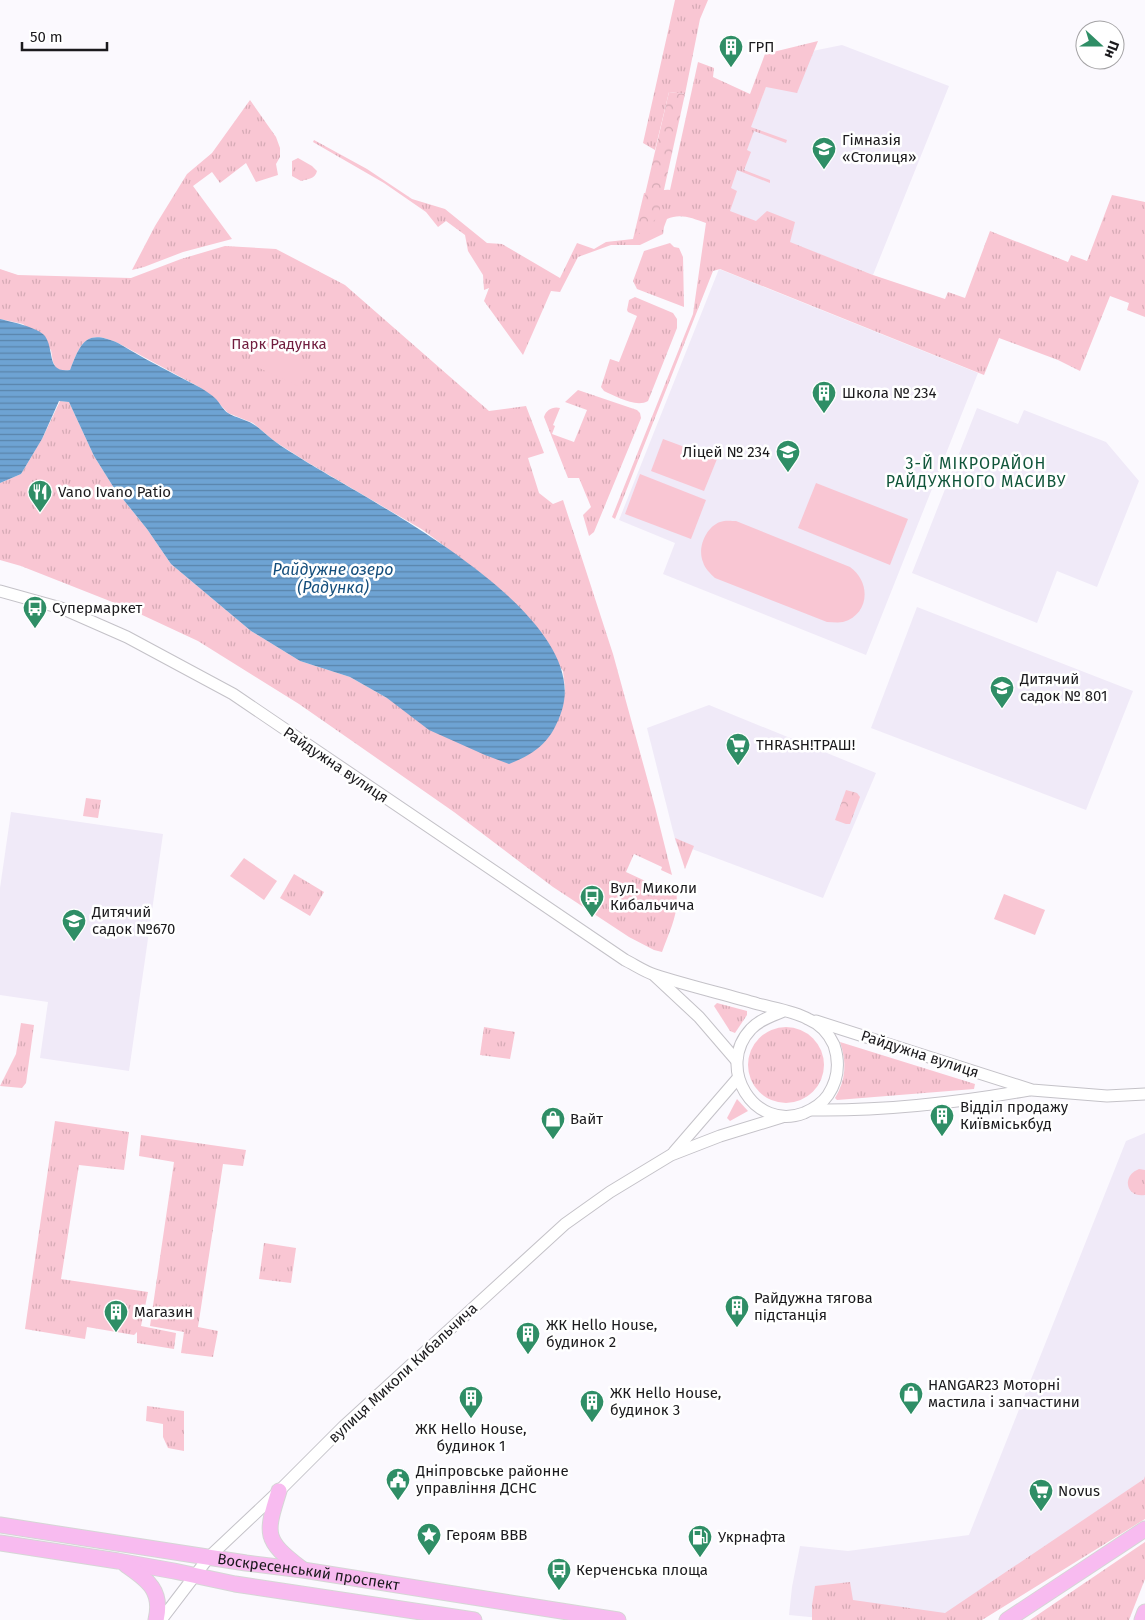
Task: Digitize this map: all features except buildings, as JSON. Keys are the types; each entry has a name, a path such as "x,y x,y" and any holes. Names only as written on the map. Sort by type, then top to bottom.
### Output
{"main road":[{"path":"279,1491 271,1516 270,1538 282,1554 303,1570"},
{"name":"Воскресенський проспект","path":"0,1525 303,1570 618,1620"},
{"path":"1007,1620 1145,1529"},
{"name":"Воскресенський проспект","path":"0,1543 118,1561 235,1584 474,1620"},
{"path":"118,1561 149,1582 159,1603 156,1620"},
{"path":"1142,1620 1145,1612"}],"street":[{"name":"Райдужна вулиця","path":"0,591 61,608 127,637 233,694 618,956 654,975 784,1011"},
{"name":"Райдужна вулиця","path":"654,975 699,1017 736,1060"},
{"path":"784,1011 807,1018 821,1027 831,1039 837,1054 838,1071 834,1086 824,1100 812,1110 798,1115 784,1116 771,1114 750,1100 742,1090 738,1078 736,1060 741,1044 751,1029 765,1019 784,1011"},
{"name":"Райдужна вулиця","path":"807,1018 1032,1090 1107,1096 1145,1094"},
{"name":"вулиця Миколи Кибальчича","path":"671,1155 738,1078"},
{"name":"Райдужна вулиця","path":"812,1110 854,1110 973,1100 1032,1090"},
{"name":"вулиця Миколи Кибальчича","path":"161,1620 209,1557 344,1426 565,1224 610,1192 671,1155 720,1136 784,1116"}],"shaded area":[{"name":"Гімназія «Столиця»","path":"842,45 949,86 873,275 717,214 766,87 768,60"},
{"name":"Ліцей № 234","path":"719,269 978,373 866,655 663,574 675,543 619,520"},
{"path":"977,408 1018,424 1024,410 1106,442 1139,481 1097,587 1057,571 1037,623 912,573"},
{"name":"Дитячий садок № 801","path":"917,607 1133,691 1086,810 871,728"},
{"path":"709,705 876,773 823,898 676,843 647,728"},
{"name":"Дитячий садок №670","path":"11,812 163,834 129,1071 40,1058 48,1002 0,995 0,888"},
{"path":"1145,1133 1145,1507 957,1620 840,1620 789,1615 800,1546 848,1551 969,1535 1126,1141"}],"green space":[{"path":"675,0 708,0 700,19 685,94 669,92 655,150 643,143"},
{"path":"818,41 797,93 766,87 751,127 787,140 786,143 754,131 747,150 751,152 744,170 770,180 770,183 737,170 731,188 737,191 730,211 756,221 767,211 795,222 790,242 873,275 945,299 948,292 965,298 990,231 1068,262 1071,255 1087,261 1112,195 1145,202 1145,317 1127,310 1129,303 1110,296 1080,371 1058,360 999,338 984,375 720,269 713,271 615,519 612,517 693,314 706,223 686,217 672,217 667,219 663,234 640,245 611,245 578,257 560,292 551,291 523,355 484,301 489,288 484,290 483,275 468,251 465,235 446,221 438,227 426,212 384,183 313,142 314,140 367,169 412,199 445,209 487,243 502,244 560,278 577,243 594,249 606,242 633,239 644,193 670,190 698,62 714,68 713,77 750,94 765,54"},
{"path":"669,92 685,94 658,217 635,237"},
{"path":"250,100 276,137 280,148 280,157 276,164 278,175 256,182 246,163 220,183 212,172 193,186 232,239 183,252 132,270 155,226 187,174 212,153"},
{"path":"298,158 317,171 313,177 301,181 292,176 292,161"},
{"path":"670,243 674,247 679,248 683,257 684,307 637,289 633,281 644,251"},
{"name":"Парк Радунка","path":"225,246 276,249 345,285 489,411 526,406 544,453 528,458 539,493 553,504 563,500 613,654 672,875 661,870 662,867 634,854 626,872 654,885 656,882 676,891 675,914 662,952 629,937 553,887 454,812 299,704 198,641 125,607 21,566 0,560 0,483 21,474 42,439 60,401 69,402 94,456 114,488 147,529 171,564 251,631 300,661 350,677 387,698 563,705 565,688 563,671 517,606 483,575 423,530 307,462 274,441 253,423 228,413 201,388 118,343 99,337 92,338 82,345 70,370 61,371 56,368 53,362 51,350 23,324 0,319 0,269 18,275 131,278 181,259"},
{"path":"635,297 673,313 677,319 677,328 648,401 643,403 620,398 604,391 601,387 610,359 619,362 637,316 627,310 629,300"},
{"path":"267,344 311,363 300,387 257,367"},
{"path":"578,390 637,410 641,418 594,532 589,536 583,515 591,507 579,478 568,478 544,417 550,409 560,408 553,425 555,426 552,434 574,442 587,410 565,402"},
{"path":"663,439 717,459 704,491 651,471"},
{"path":"640,474 706,500 691,539 625,514"},
{"path":"816,483 908,519 890,565 798,528"},
{"path":"736,521 850,567 862,581 864,589 863,605 852,618 843,622 827,622 715,578 705,567 701,556 704,539 711,528 720,522"},
{"path":"846,790 857,793 860,797 850,824 835,820"},
{"path":"86,798 101,800 98,818 83,816"},
{"path":"675,838 694,846 685,869"},
{"path":"244,858 277,881 264,900 230,876"},
{"path":"294,874 324,892 310,916 280,898"},
{"path":"1004,894 1045,910 1035,935 994,919"},
{"path":"717,1003 747,1011 747,1015 735,1033 730,1031 714,1006"},
{"path":"21,1023 34,1025 26,1083 22,1088 0,1086 16,1054"},
{"path":"484,1027 515,1032 510,1059 480,1055"},
{"path":"786,1027 800,1030 813,1038 821,1051 824,1065 821,1079 813,1092 800,1100 786,1103 772,1100 759,1092 751,1079 748,1065 751,1051 759,1038 772,1030"},
{"path":"840,1042 975,1084 974,1089 837,1100 835,1098 839,1091 844,1071 844,1057"},
{"path":"737,1099 748,1111 730,1121 727,1118"},
{"path":"55,1121 129,1132 124,1170 79,1165 61,1279 148,1292 141,1326 176,1333 174,1349 137,1343 137,1332 134,1335 87,1327 85,1339 25,1329"},
{"path":"141,1135 246,1150 243,1166 223,1164 198,1327 218,1331 213,1357 181,1353 184,1332 150,1326 174,1162 139,1156"},
{"path":"1139,1169 1145,1170 1145,1195 1134,1193 1128,1186 1130,1176"},
{"path":"264,1243 296,1248 291,1283 259,1279"},
{"path":"147,1406 184,1411 184,1451 168,1448 163,1437 163,1424 146,1421"},
{"path":"1145,1476 1145,1519 982,1620 812,1620 815,1586 850,1582 853,1600 945,1613 1144,1479"},
{"path":"1145,1542 1145,1579 1129,1620 1030,1620"}],"water":[{"name":"Райдужне озеро (Радунка)","path":"0,319 24,325 45,336 54,365 62,370 70,370 82,345 92,338 99,337 118,343 203,389 216,399 228,413 258,427 270,438 305,461 377,503 470,564 511,599 544,636 562,673 562,710 549,737 529,755 509,764 429,730 387,698 350,677 300,661 251,631 171,564 147,529 114,488 94,456 69,402 59,401 42,439 21,474 0,483"}],"place":[{"name":"ГРП","path":"731,68"},
{"name":"Гімназія «Столиця»","path":"824,170"},
{"name":"Школа № 234","path":"824,414"},
{"name":"Ліцей № 234","path":"788,473"},
{"name":"Vano Ivano Patio","path":"40,513"},
{"name":"Супермаркет","path":"35,629"},
{"name":"Дитячий садок № 801","path":"1002,709"},
{"name":"ТHRASH!ТРАШ!","path":"738,766"},
{"name":"Вул. Миколи Кибальчича","path":"592,918"},
{"name":"Дитячий садок №670","path":"74,942"},
{"name":"Відділ продажу Київміськбуд","path":"942,1137"},
{"name":"Вайт","path":"553,1140"},
{"name":"Райдужна тягова пiдстанцiя","path":"737,1328"},
{"name":"Магазин","path":"116,1333"},
{"name":"ЖК Hello House, будинок 2","path":"528,1355"},
{"name":"HANGAR23 Моторні мастила і запчастини","path":"911,1415"},
{"name":"ЖК Hello House, будинок 1","path":"471,1419"},
{"name":"ЖК Hello House, будинок 3","path":"592,1423"},
{"name":"Дніпровське районне управління ДСНС","path":"398,1501"},
{"name":"Novus","path":"1041,1512"},
{"name":"Героям ВВВ","path":"429,1556"},
{"name":"Укрнафта","path":"700,1558"},
{"name":"Керченська площа","path":"559,1591"}],"district":[{"name":"3-Й МІКРОРАЙОН РАЙДУЖНОГО МАСИВУ","path":"976,472"}]}
